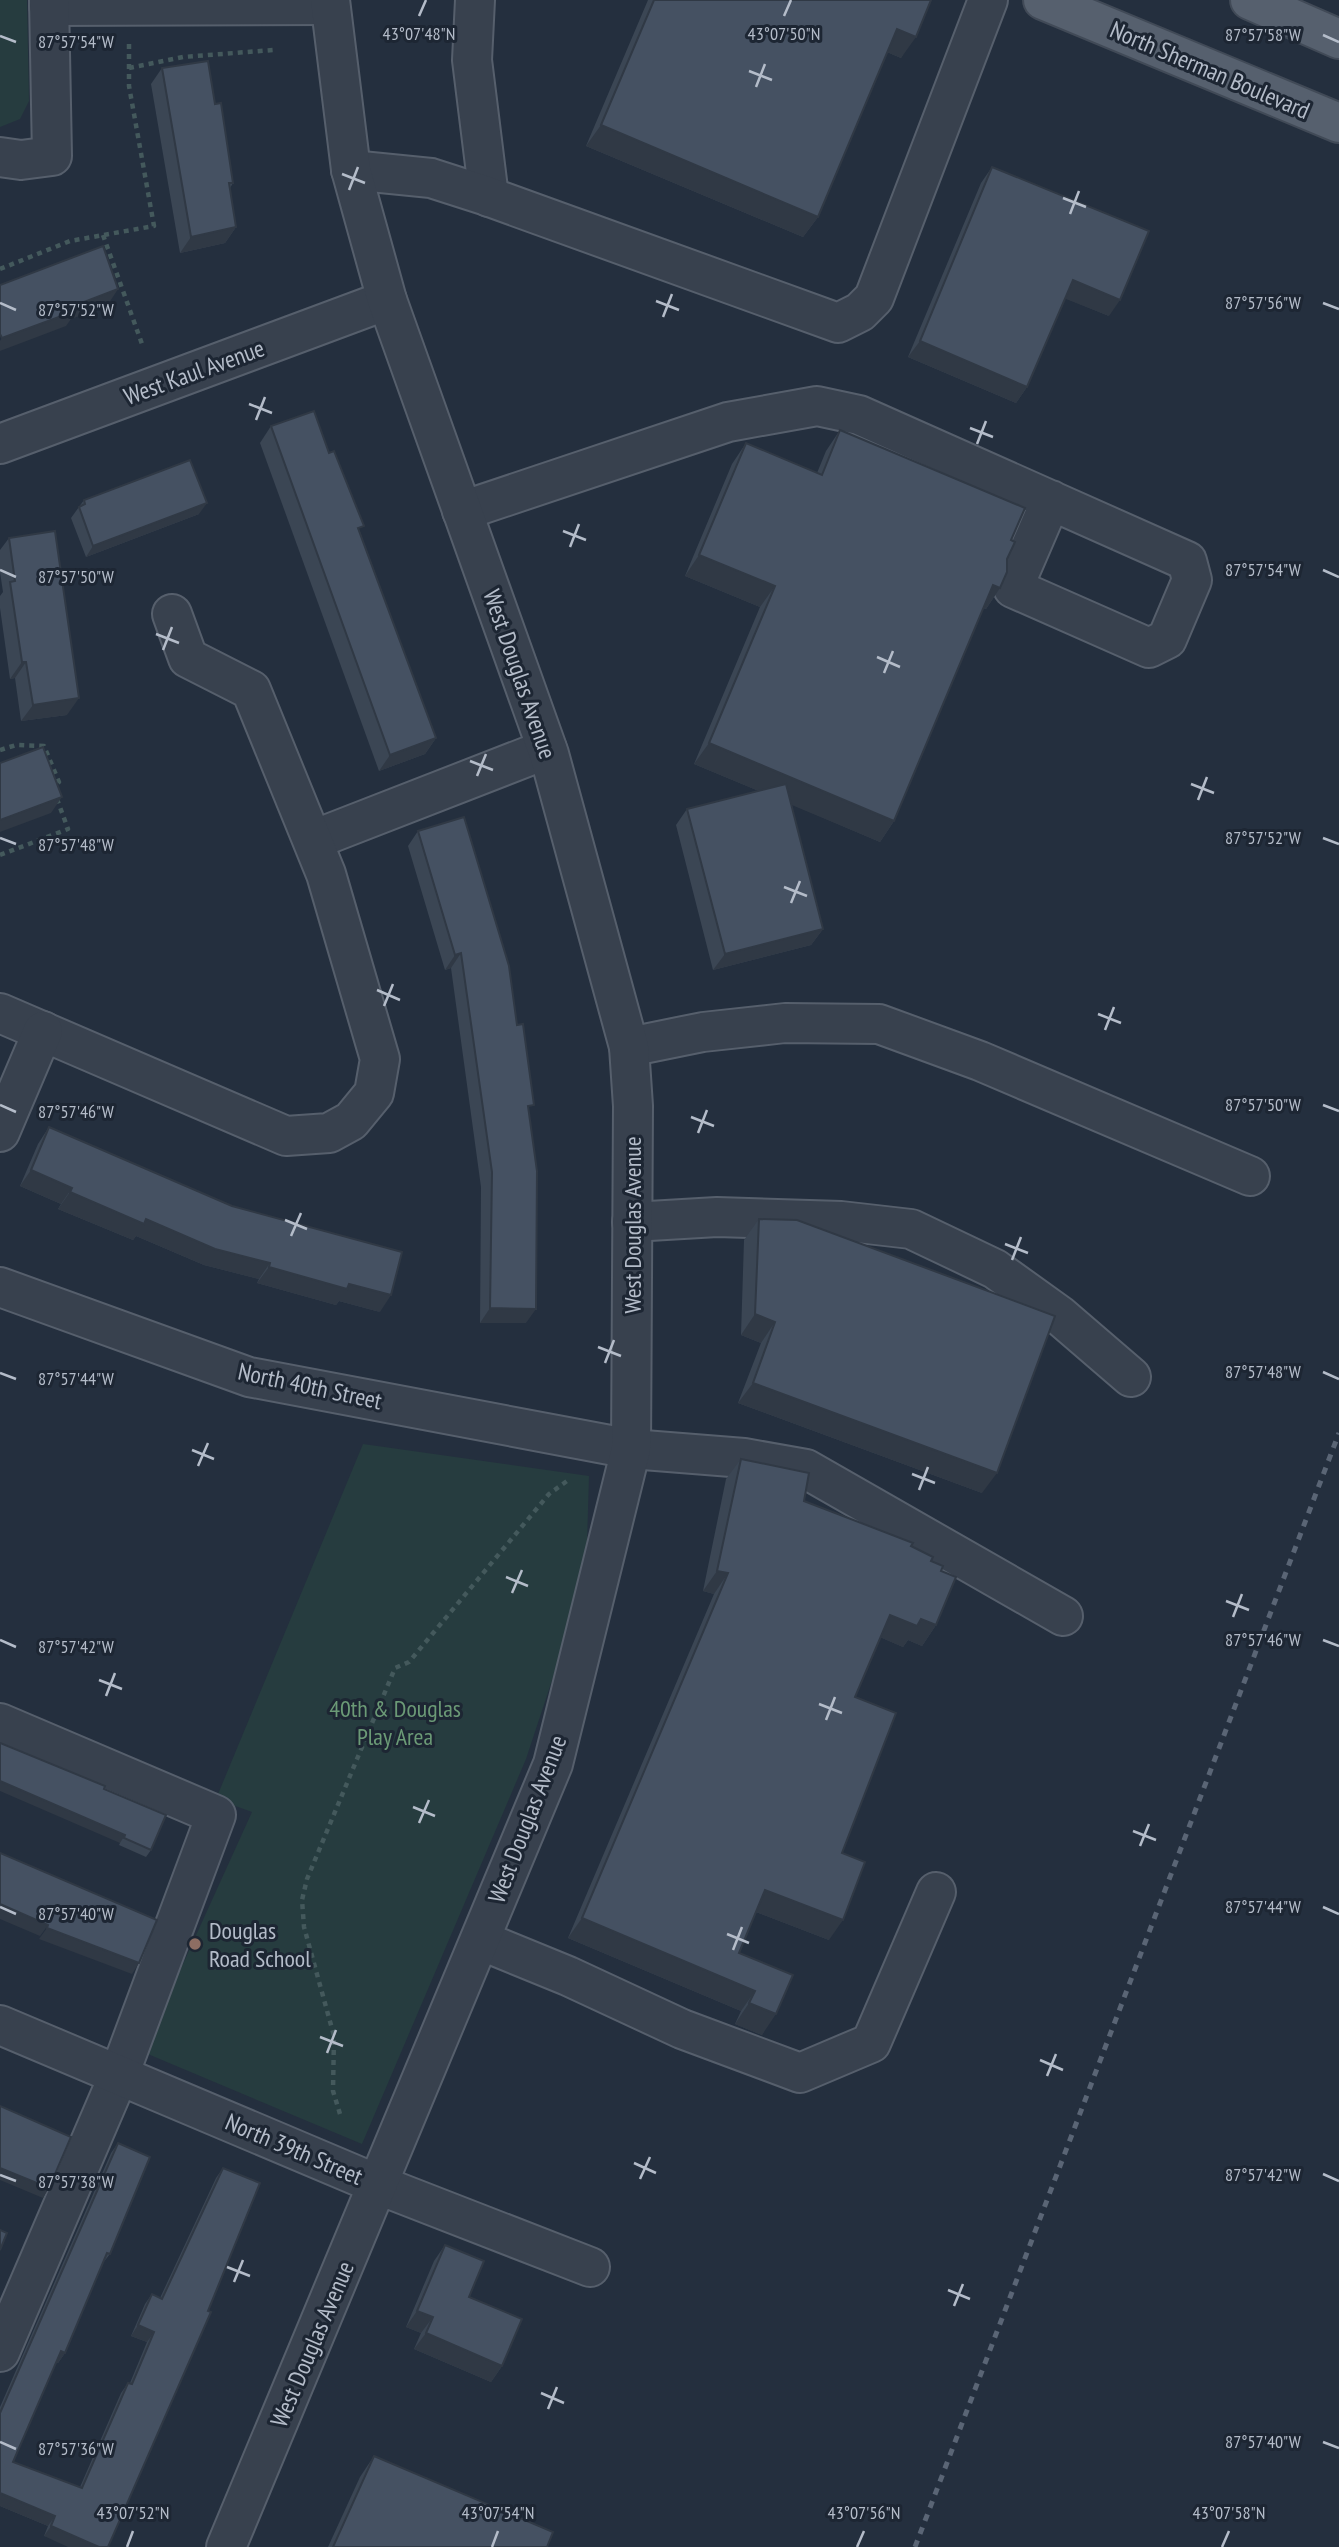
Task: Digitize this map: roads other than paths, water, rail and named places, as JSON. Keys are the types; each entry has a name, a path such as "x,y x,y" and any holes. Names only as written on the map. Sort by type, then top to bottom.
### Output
{"main road":[{"name":"North Sherman Boulevard","path":"1043,0 1339,124"},
{"path":"1250,0 1339,39"}],"street":[{"path":"475,0 472,60 489,197"},
{"path":"351,170 431,178 838,323 860,312 874,298 988,0"},
{"path":"0,157 21,160 52,156 49,3 130,6 330,2"},
{"name":"West Douglas Avenue","path":"226,2547 553,1764 631,1449 633,1106 629,1046 547,749 387,300 351,170 330,2"},
{"name":"West Kaul Avenue","path":"0,444 387,300"},
{"path":"463,511 728,422 817,406 859,415 1051,500 1187,561 1192,580 1167,639 1149,648 1013,588 1051,500"},
{"path":"0,1013 286,1136 329,1133 351,1121 374,1093 380,1059 326,874 251,690 188,658 172,614"},
{"path":"313,840 547,749"},
{"path":"629,1046 704,1032 785,1023 879,1024 979,1061 1250,1176"},
{"path":"0,1132 43,1031"},
{"path":"632,1223 717,1217 841,1221 911,1228 995,1269 1059,1315 1131,1377"},
{"name":"North 40th Street","path":"0,1287 249,1377 631,1449 744,1458 806,1469 1063,1616"},
{"path":"0,1723 216,1815 119,2075 8,2311 0,2353"},
{"path":"480,1940 568,1976 682,2029 800,2074 871,2043 936,1892"},
{"name":"North 39th Street","path":"0,2025 379,2185 590,2267"}],"railway":[{"path":"915,2547 1339,1433"}],"place":[{"name":"Douglas Road School","path":"195,1944"}],"park label":[{"name":"40th & Douglas Play Area","path":"395,1722"}]}
